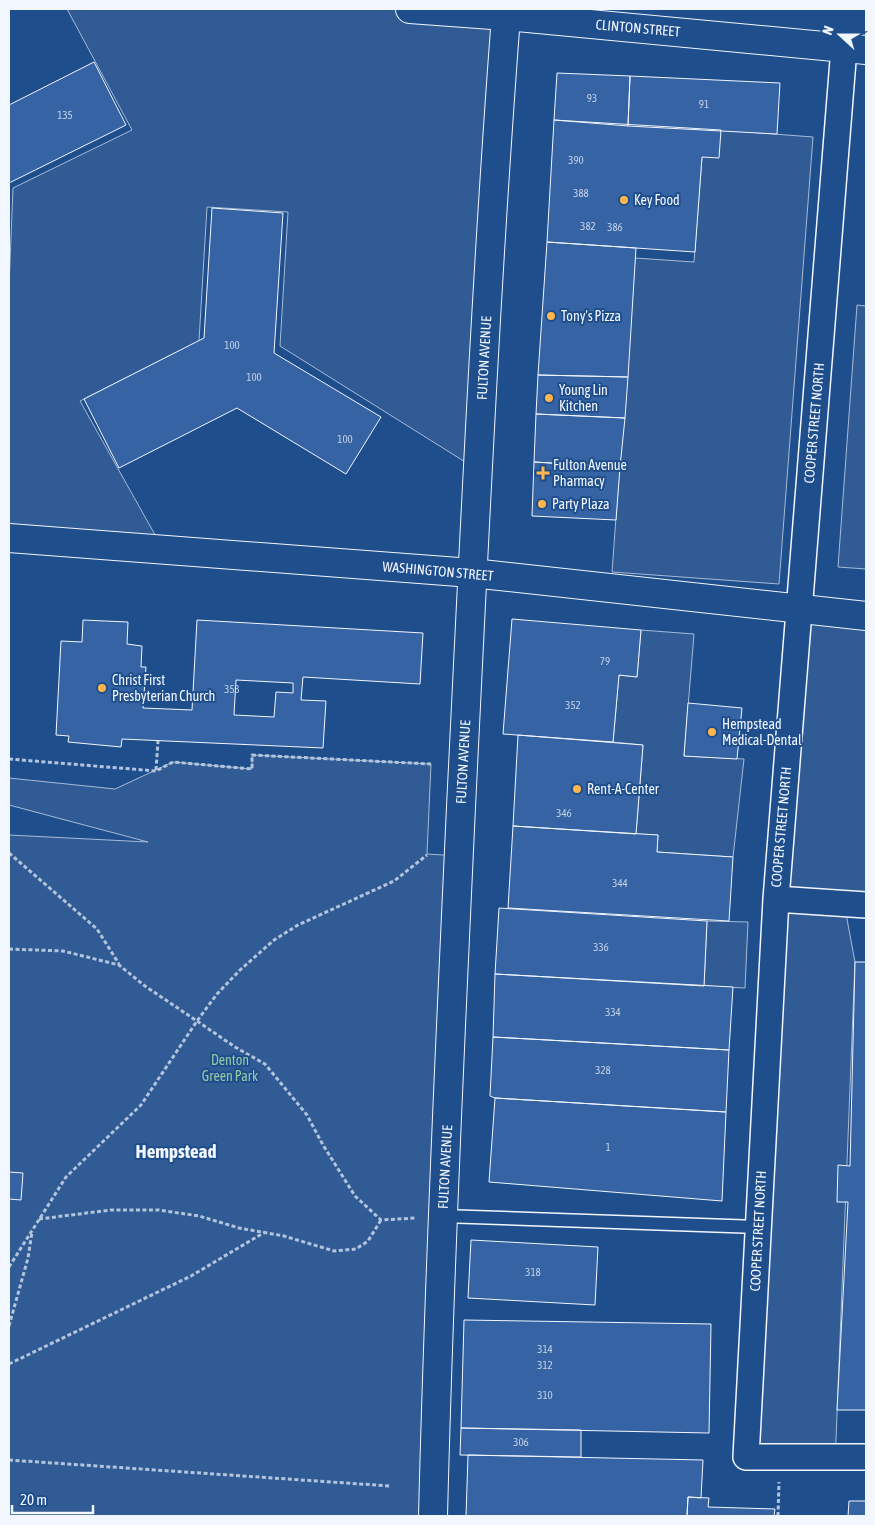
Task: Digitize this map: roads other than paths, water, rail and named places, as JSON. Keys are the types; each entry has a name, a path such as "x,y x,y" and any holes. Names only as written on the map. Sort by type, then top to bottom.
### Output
{"main road":[{"name":"CLINTON STREET","path":"410,9 507,12 855,49"},
{"name":"FULTON AVENUE","path":"433,1516 442,1216 472,573 496,152 507,12"},
{"name":"WASHINGTON STREET","path":"9,538 472,573 866,616"}],"street":[{"name":"COOPER STREET NORTH","path":"855,49 799,608 776,898 746,1457 866,1457"},
{"path":"776,898 866,905"}],"lane":[{"path":"442,1216 758,1227"}],"place":[{"name":"Key Food","path":"624,200"},
{"name":"Tony's Pizza","path":"551,316"},
{"name":"Young Lin Kitchen","path":"549,398"},
{"name":"Fulton Avenue Pharmacy","path":"543,473"},
{"name":"Party Plaza","path":"542,504"},
{"name":"Christ First Presbyterian Church","path":"102,688"},
{"name":"Hempstead Medical-Dental","path":"712,732"},
{"name":"Rent-A-Center","path":"577,789"}],"district":[{"name":"Hempstead","path":"176,1151"}],"park label":[{"name":"Denton Green Park","path":"230,1068"}]}
